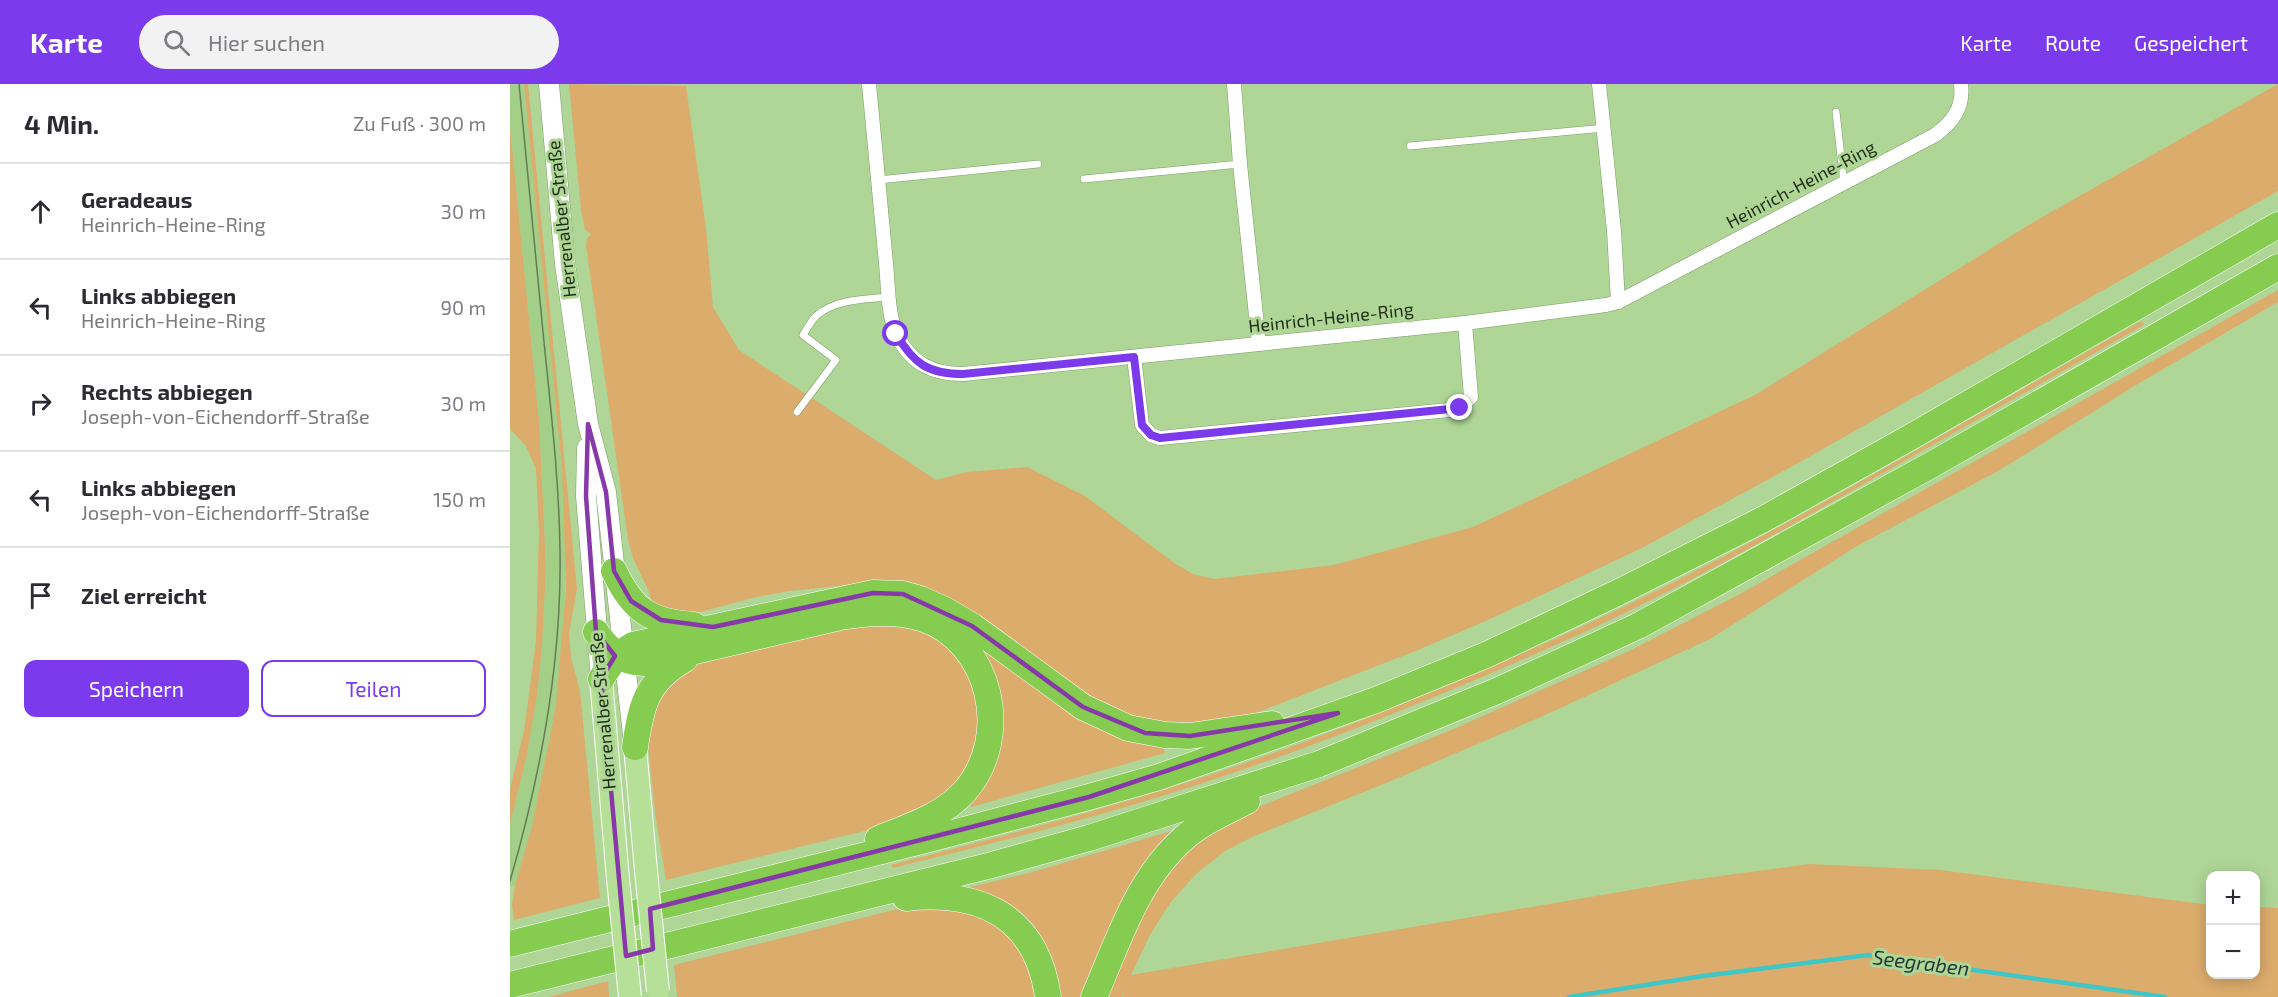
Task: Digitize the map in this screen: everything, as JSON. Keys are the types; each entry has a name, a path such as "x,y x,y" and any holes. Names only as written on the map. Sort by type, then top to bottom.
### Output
{"highway":[{"path":"510,944 1010,819 1159,777 1376,700 1486,655 1617,593 1762,520 2278,225"},
{"path":"510,985 1089,838 1319,764 1499,690 1638,626 1931,465 2278,267"},
{"path":"614,571 631,602 645,612 671,623 712,627"},
{"path":"601,679 621,655 644,642 873,593 903,594 935,605 972,626 1089,710 1112,722 1145,733 1190,736 1338,713"},
{"path":"596,632 609,649 635,663 644,663 840,617 872,612 898,613 922,619 942,628 974,659 983,677 991,719 986,757 977,775 964,792 945,808 921,821 803,871"},
{"path":"635,747 639,720 651,688 671,667 698,651"},
{"path":"1094,997 1138,897 1147,880 1170,852 1185,837 1205,823 1319,764"},
{"path":"819,908 930,895 967,899 982,904 1001,914 1020,930 1031,945 1041,964 1048,997"}],"main road":[{"name":"Herrenalber Straße","path":"549,84 566,264 588,424 606,492 621,655 635,747 658,994"},
{"name":"Herrenalber Straße","path":"588,424 586,496 596,632 630,997"}],"street":[{"name":"Heinrich-Heine-Ring","path":"869,84 890,297 896,334 904,348 916,361 943,374 963,374 1465,323 1591,309 1618,302 1844,184 1947,126 1960,105 1961,84"},
{"path":"1234,84 1259,344"},
{"path":"1599,84 1605,128 1618,302"},
{"path":"1134,357 1142,425 1151,435 1160,438 1449,410 1460,408 1471,397 1465,323"}],"lane":[{"path":"1836,112 1844,184"},
{"path":"1410,146 1605,128"},
{"path":"878,180 1038,164"},
{"path":"1084,179 1240,164"},
{"path":"797,412 836,360 803,335 815,316 830,306 861,299 890,297"}],"highlighted area":[{"path":"588,424 606,492 614,571 631,601 661,620 713,627 873,593 903,594 972,626 1083,707 1145,733 1190,736 1338,713 1089,797 650,909 653,949 626,956 601,679 615,656 596,632 586,496"}],"shaded area":[{"path":"510,84 524,84 562,469 566,550 564,623 556,705 532,826 515,885 510,886 510,824 526,759 537,696 546,567 539,421 510,126"},
{"path":"524,84 528,84 577,589 569,633 571,657 580,691 600,898 514,920 512,904 515,885 532,826 556,705 566,589 562,469"},
{"path":"569,84 686,86 706,228 713,307 739,350 936,480 967,472 1027,467 1085,496 1174,563 1193,574 1214,579 1334,565 1473,527 1755,395 2037,220 2278,84 2278,191 1800,462 1640,549 1418,650 1261,711 1213,727 1132,721 868,583 789,591 752,598 690,615 653,605 628,540 586,246 587,238 591,234 585,230 581,210"},
{"path":"510,126 539,421 546,567 537,696 526,759 510,824 510,789 524,731 536,641 539,531 536,469 526,446 510,429"},
{"path":"2278,290 2278,302 2136,385 2000,470 1857,546 1710,639 1543,716 1252,837 1225,851 1196,874 1170,903 1150,935 1131,975 1684,881 1809,864 1940,870 2206,904 2206,979 2260,979 2260,907 2278,908 2278,997 1123,997 1125,991 1122,997 1104,997 1130,935 1170,863 1228,819 1449,731 1629,651 1740,594"},
{"path":"2141,321 2144,325 1746,550 1668,592 1534,654 1367,724 1197,785 1016,837 893,868 891,865 1105,807 1225,770 1370,717 1514,657 1636,601 1782,525"},
{"path":"889,602 930,611 946,619 1084,716 1111,729 1163,747 1165,753 971,807 969,801 986,774 997,744 1000,729 998,698 993,682 975,650 954,628 929,615 902,608 873,608 812,618 656,654 654,648 864,603"},
{"path":"860,623 899,623 943,641 964,663 975,690 981,717 970,767 953,791 901,822 666,880 655,813 646,726 658,690 683,666"},
{"path":"1178,829 1086,997 1055,997 1053,978 966,888 1029,873"},
{"path":"905,907 978,913 1018,942 1039,997 677,997 674,965"},
{"path":"608,981 609,997 548,997"}],"waterway":[{"name":"Seegraben","path":"1569,997 1703,976 1868,955 2165,997"}],"tram line":[{"path":"510,881 540,759 553,676 560,592 559,524 552,420 519,84"}],"route":[{"path":"896,334 904,348 916,361 943,374 1134,357 1142,425 1151,435 1160,438 1460,408"}]}
